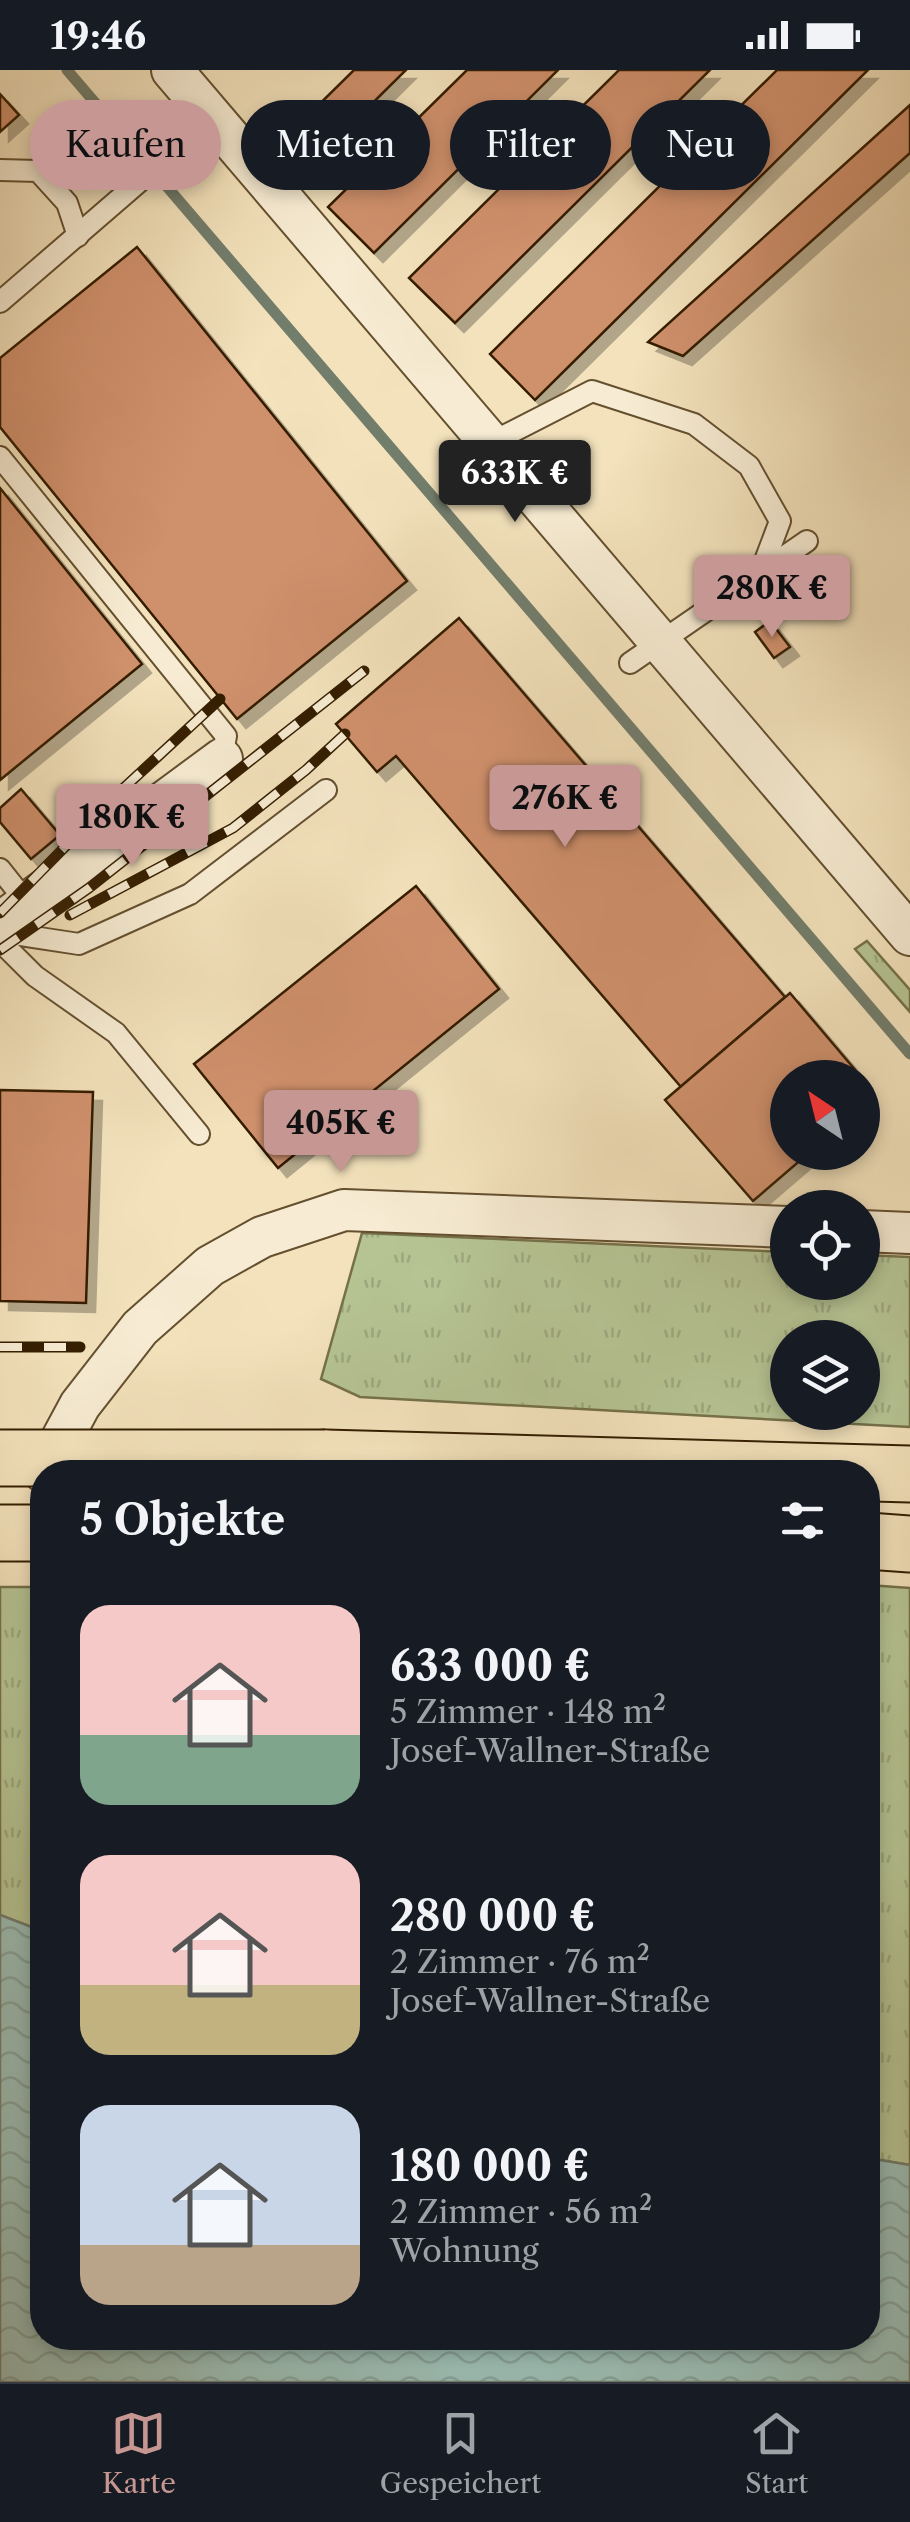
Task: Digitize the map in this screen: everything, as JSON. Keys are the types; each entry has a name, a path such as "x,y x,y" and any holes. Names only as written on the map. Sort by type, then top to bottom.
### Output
{"highway":[{"path":"0,1458 398,1460"},
{"path":"880,1473 910,1474"},
{"path":"0,1533 30,1534"},
{"path":"880,1543 910,1544"}],"street":[{"path":"172,70 198,100"},
{"path":"221,127 488,440 645,652 910,935"},
{"path":"14,913 222,759"},
{"path":"51,1460 80,1405 140,1328 210,1266 262,1237 344,1210 770,1226"},
{"path":"880,1232 910,1233"},
{"path":"0,1556 30,1500"}],"lane":[{"path":"0,170 38,171 68,203 78,236"},
{"path":"0,302 131,190"},
{"path":"488,440 506,436 592,391 694,424 749,466 780,520 760,574"},
{"path":"0,457 226,736 222,759"},
{"path":"645,652 808,542"},
{"path":"0,932 79,944 190,894 326,790"},
{"path":"0,869 14,913"},
{"path":"0,941 35,976 116,1032 200,1134"}],"green space":[{"path":"867,941 910,990 910,1012 855,949"},
{"path":"362,1233 770,1251 770,1300 880,1300 880,1256 910,1257 910,1427 880,1425 880,1320 770,1320 770,1419 360,1397 321,1379"},
{"path":"880,1586 910,1588 910,2165 880,2160"},
{"path":"0,1587 30,1587 30,1926 0,1915"}],"water":[{"path":"0,1915 30,1926 30,2350 880,2350 880,2160 910,2165 910,2382 0,2382"}],"building":[{"path":"354,70 406,70 376,100 324,100"},
{"path":"467,70 558,70 528,100 450,100 450,177 374,253 328,207 345,190 430,190 430,106"},
{"path":"619,70 710,70 680,100 631,100 631,148 611,168 611,100 589,100"},
{"path":"777,70 868,70 770,167 770,100 747,100"},
{"path":"0,94 19,115 0,132"},
{"path":"910,105 910,153 683,356 648,342"},
{"path":"498,190 589,190 455,323 409,278"},
{"path":"656,190 747,190 535,400 490,354"},
{"path":"137,247 407,581 237,719 0,427 0,358"},
{"path":"0,488 142,664 0,780"},
{"path":"459,618 785,997 681,1087 396,756 377,772 336,724"},
{"path":"770,621 790,647 774,658 755,632"},
{"path":"21,789 60,835 31,859 0,822 0,808"},
{"path":"416,886 499,989 278,1168 194,1064"},
{"path":"790,993 847,1060 770,1060 770,1170 789,1170 753,1201 665,1100"},
{"path":"0,1090 93,1092 86,1303 0,1301"}],"waterway":[{"path":"67,70 910,1054"}],"railway":[{"path":"0,950 89,888 364,671"},
{"path":"0,913 114,797 220,699"},
{"path":"70,915 233,828 345,734"},
{"path":"0,1347 80,1347"}]}
